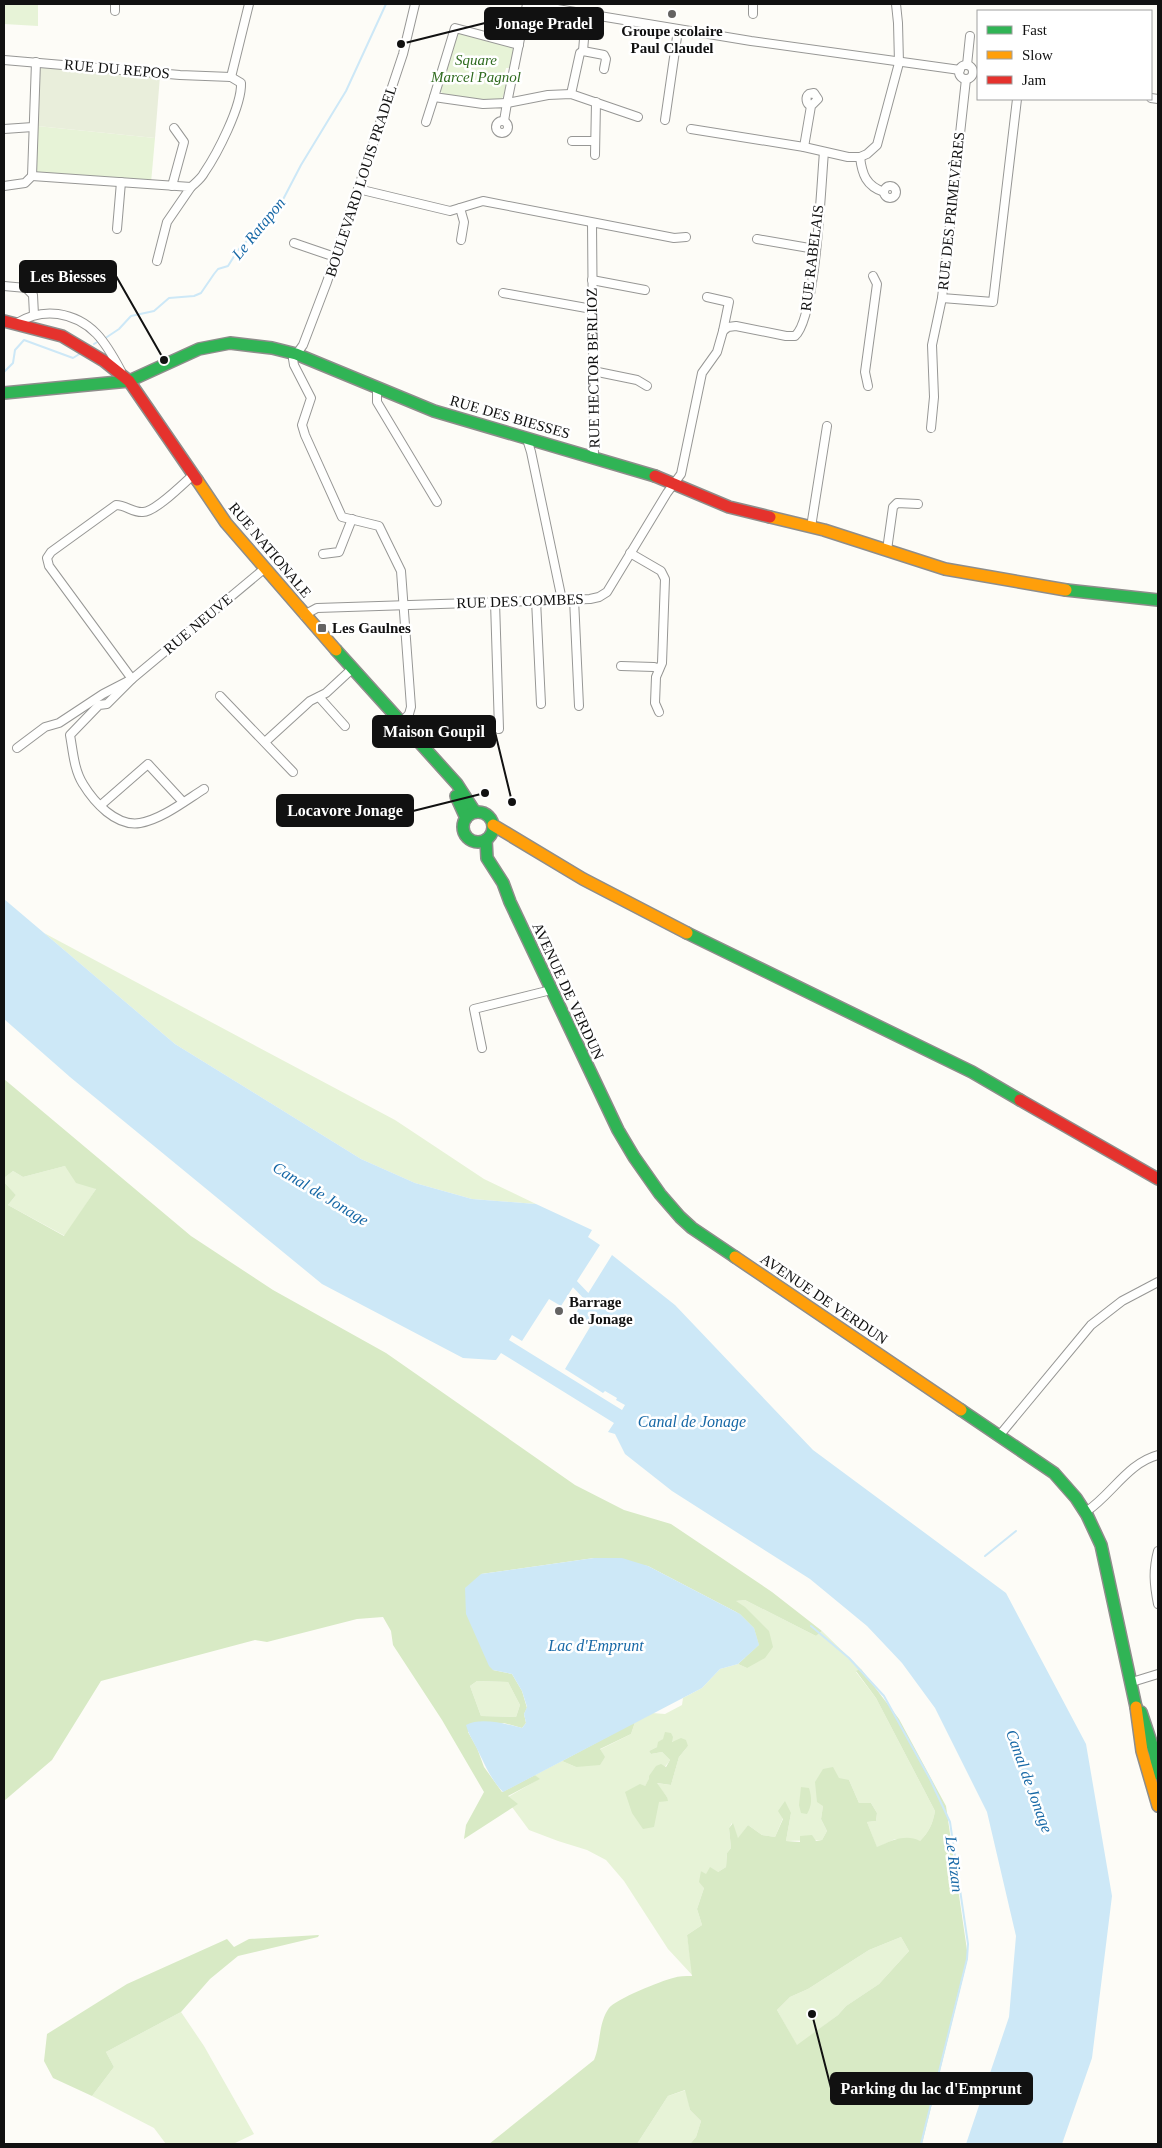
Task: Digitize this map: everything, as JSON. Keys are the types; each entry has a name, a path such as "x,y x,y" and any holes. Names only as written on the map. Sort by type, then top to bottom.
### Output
{"main road":[{"name":"RUE NATIONALE","path":"4,321 62,336 88,350 126,378 226,523 304,615 457,784 470,815"},
{"name":"RUE DES BIESSES","path":"4,394 126,378 191,352 212,346 230,343 251,345 296,354 434,411 527,439 594,456 676,483 720,504 811,527 945,569 1084,592 1158,600"},
{"path":"490,833 486,815 470,815 463,830 466,836 473,842 490,833 503,835 524,844 655,918 972,1072 1158,1179"},
{"name":"AVENUE DE VERDUN","path":"490,833 485,855 488,864 503,884 618,1130 639,1167 676,1214 692,1228 808,1308 1054,1473 1087,1511 1101,1545 1133,1687 1142,1751 1158,1806"},
{"name":"AVENUE DE VERDUN","path":"473,842 482,865 510,902"},
{"name":"AVENUE DE VERDUN","path":"1133,1687 1155,1754 1158,1774"}],"street":[{"path":"157,261 167,222 190,187 204,175 223,139 242,93 241,83 231,77 249,4"},
{"name":"BOULEVARD LOUIS PRADEL","path":"296,354 303,345 335,257 403,54 415,4"},
{"path":"504,121 506,103 527,4 678,30 899,63 960,70"},
{"path":"753,4 753,14"},
{"path":"691,129 804,147 848,157 860,157 867,154 877,145 899,63 896,4"},
{"path":"571,94 580,54 583,51 585,27"},
{"path":"426,122 455,28 518,45"},
{"path":"665,120 678,30"},
{"path":"967,65 970,36"},
{"path":"583,51 604,55 606,59 604,69"},
{"name":"RUE DU REPOS","path":"4,60 180,75 231,77"},
{"path":"4,186 25,183 32,176 36,62"},
{"path":"967,65 976,74 966,79 961,76 960,70 962,66 967,65"},
{"name":"RUE DES PRIMEVÈRES","path":"966,79 942,298 993,302 1017,100"},
{"path":"434,97 483,104 506,103 548,95 571,94 638,117"},
{"path":"595,155 596,102"},
{"path":"804,147 811,106"},
{"path":"4,129 33,127"},
{"path":"172,186 184,142 174,128"},
{"path":"572,141 595,141"},
{"name":"RUE RABELAIS","path":"723,331 728,327 736,326 786,336 795,336 803,326 811,286 824,152"},
{"path":"860,157 865,179 873,188 884,192"},
{"path":"32,176 190,187"},
{"path":"118,229 121,182"},
{"path":"358,189 450,211 483,201 674,238 686,237"},
{"path":"460,208 464,222 460,240"},
{"name":"RUE HECTOR BERLIOZ","path":"592,223 594,456"},
{"path":"757,239 815,249"},
{"path":"294,242 335,257"},
{"path":"868,386 865,372 877,284 872,276"},
{"name":"RUE HECTOR BERLIOZ","path":"592,280 645,290"},
{"path":"4,286 26,288 33,295 34,315"},
{"path":"503,293 592,309"},
{"path":"676,483 681,474 702,373 717,352 729,302 707,297"},
{"path":"931,428 934,397 932,345 942,298"},
{"name":"RUE NATIONALE","path":"17,324 34,315 72,316 83,322 110,351 126,378"},
{"path":"296,354 293,359 294,366 311,398 302,425 342,517 379,526 401,571 411,707 406,726"},
{"path":"593,371 638,380 647,386"},
{"path":"377,387 377,402 437,502"},
{"path":"811,527 827,426"},
{"path":"527,439 562,600"},
{"path":"132,679 49,566 47,558 51,552 116,505 122,505 136,512 150,511 193,475"},
{"name":"RUE DES COMBES","path":"304,615 317,608 574,600 599,597 607,592 667,493 676,483"},
{"path":"887,550 893,507 897,503 918,504"},
{"path":"323,554 339,552 352,519"},
{"path":"630,552 661,572 665,579 662,663 656,678 654,703 659,712"},
{"name":"RUE NEUVE","path":"101,805 82,783 70,735 99,705 107,704 132,679 264,569"},
{"path":"536,600 541,704"},
{"path":"574,600 579,706"},
{"path":"495,602 498,729"},
{"path":"622,666 654,667 659,669"},
{"path":"265,742 310,702 326,694 353,668"},
{"name":"RUE NEUVE","path":"17,748 45,727 59,722 103,694 132,679"},
{"path":"220,696 293,772"},
{"path":"319,697 346,726"},
{"path":"183,802 148,764 101,805 118,820 138,824 149,821 183,802 204,789"},
{"path":"482,1048 474,1009 551,990"},
{"path":"999,1436 1091,1325 1122,1301 1158,1282"},
{"path":"1087,1511 1132,1470 1149,1457 1158,1455"},
{"path":"1158,1551 1154,1567 1154,1584 1158,1604"},
{"path":"1133,1687 1158,1674"}],"green space":[{"path":"4,4 38,4 38,26 4,24"},
{"name":"Square Marcel Pagnol","path":"464,33 512,47 514,52 510,68 506,68 503,81 507,83 503,97 500,100 483,101 443,95 439,88 455,34"},
{"path":"43,65 160,76 155,138 37,126 38,70"},
{"path":"37,126 155,138 151,183 36,174"},
{"path":"44,933 395,1120 484,1179 536,1204 472,1199 415,1183 361,1159 175,1044"},
{"path":"4,1079 191,1236 273,1290 386,1353 575,1485 624,1510 671,1524 772,1592 822,1631 816,1636 745,1600 736,1601 745,1607 769,1631 773,1647 765,1658 747,1668 738,1664 759,1645 754,1628 740,1614 648,1566 594,1558 481,1574 493,1670 512,1674 522,1691 527,1708 524,1714 526,1723 522,1728 504,1723 468,1732 477,1748 484,1767 502,1792 535,1775 540,1779 508,1796 518,1804 464,1839 466,1825 484,1792 442,1720 393,1645 391,1631 383,1617 357,1619 267,1642 255,1640 101,1681 52,1760 4,1801 4,1182 16,1195 8,1205 64,1236 96,1189 76,1183 65,1166 23,1177 13,1171 4,1178","holes":["477,1681 508,1682 520,1705 516,1717 481,1716 470,1686"]},
{"path":"65,1166 96,1189 65,1236 8,1205 16,1195 4,1182 4,1178 13,1171 23,1177"},
{"path":"745,1600 816,1636 822,1631 861,1669 856,1672 876,1698 935,1811 930,1827 920,1841 895,1839 877,1848 867,1822 876,1821 877,1813 871,1803 859,1803 849,1780 823,1806 821,1819 827,1831 822,1840 786,1841 791,1813 783,1818 775,1837 762,1835 748,1825 738,1839 732,1823 729,1828 731,1848 727,1853 726,1867 718,1872 706,1875 701,1871 704,1888 697,1909 702,1925 687,1935 693,1976 668,1949 624,1881 606,1860 587,1850 529,1830 512,1807 517,1804 508,1797 539,1779 535,1775 562,1761 576,1767 599,1750 631,1734 635,1722 652,1713 665,1714 682,1705 683,1698 702,1688 720,1669 738,1664 747,1668 735,1601","holes":["663,1739 688,1746 679,1757 671,1785 656,1783 667,1797 659,1802 645,1786 670,1760 662,1752 651,1754 649,1751 657,1747"]},
{"path":"861,1669 899,1719 946,1806 968,1957 922,2144 690,2144 696,2137 701,2121 690,2110 685,2090 668,2096 637,2144 489,2144 594,2060 605,2014 613,2004 629,1995 659,1983 678,1977 692,1976 687,1935 702,1925 697,1909 704,1888 699,1882 701,1871 706,1874 710,1867 718,1872 726,1867 727,1853 731,1848 729,1828 733,1823 738,1838 748,1825 762,1835 775,1837 783,1819 778,1811 785,1801 791,1813 786,1841 800,1842 800,1836 812,1835 816,1841 822,1840 827,1831 821,1819 823,1806 817,1802 815,1782 823,1769 833,1767 839,1778 849,1780 859,1803 871,1803 877,1813 876,1821 867,1822 877,1847 893,1840 904,1838 920,1841 926,1834 932,1823 935,1811 876,1698 856,1671","holes":["901,1937 909,1951 879,1984 846,2006 838,2015 797,2045 777,2010 790,1997 808,1989 869,1950"]},
{"path":"477,1681 508,1682 520,1705 516,1717 481,1716 470,1686"},
{"path":"635,1722 631,1734 600,1749 605,1757 600,1765 576,1767 562,1761"},
{"path":"665,1732 671,1733 673,1737 672,1742 681,1738 686,1740 688,1746 679,1757 671,1785 657,1783 668,1801 659,1802 654,1827 643,1829 632,1813 625,1792 640,1784 645,1786 656,1766 661,1764 666,1767 670,1760 662,1752 651,1754 649,1751 657,1747 658,1742 663,1739"},
{"path":"801,1787 809,1788 810,1792 811,1804 807,1814 801,1813 799,1805"},
{"path":"319,1935 318,1937 238,1956 210,1979 181,2012 106,2052 114,2067 92,2096 53,2078 44,2061 47,2034 127,1984 227,1939 234,1947 249,1939"},
{"path":"901,1937 909,1951 879,1984 846,2006 838,2015 797,2046 777,2010 790,1997 808,1989 869,1950"},
{"path":"181,2012 204,2046 254,2134 233,2144 166,2144 154,2128 92,2096 114,2067 106,2052"},
{"path":"686,2090 690,2110 701,2121 696,2137 690,2144 637,2144 668,2096"}],"water":[{"path":"4,899 175,1044 361,1159 415,1183 472,1199 536,1204 592,1230 588,1237 600,1245 561,1306 549,1299 522,1341 512,1335 509,1340 622,1410 625,1405 616,1400 617,1398 605,1391 603,1393 565,1369 590,1327 574,1316 612,1255 675,1305 813,1450 1006,1593 1086,1744 1112,1896 1092,2058 1062,2144 966,2144 1009,2017 1016,1936 987,1812 935,1708 902,1663 867,1626 810,1579 672,1491 625,1454 615,1434 608,1432 614,1423 501,1353 496,1360 463,1358 322,1284 70,1077 4,1019"},
{"name":"Lac d'Emprunt","path":"594,1558 622,1558 648,1566 740,1614 754,1628 759,1645 738,1664 720,1669 702,1688 503,1792 494,1781 466,1725 486,1721 522,1728 526,1723 524,1714 527,1707 522,1691 512,1674 493,1670 489,1666 466,1614 465,1588 481,1574"}],"waterway":[{"name":"Le Ratapon","path":"104,339 119,329 131,316 154,311 169,298 194,296 201,293 218,269 228,266 238,250 277,211 301,165 346,91 386,4"},
{"name":"Le Ratapon","path":"4,372 13,363 15,350 24,340 73,358 81,353"},
{"name":"Le Ratapon","path":"94,344 99,341"},
{"name":"Canal de Jonage","path":"570,1279 592,1302"},
{"path":"985,1556 1016,1531"},
{"name":"Le Rizan","path":"811,1626 849,1658 884,1696 930,1779 950,1822 968,1944 967,1959 921,2144"}],"traffic: fast":[{"path":"4,393 129,381 199,349 230,343 272,348 296,354 434,411 655,476"},
{"path":"1066,590 1158,600"},
{"path":"336,650 457,784 475,812"},
{"path":"456,796 466,818"},
{"path":"478,812 489,816 493,827 489,838 478,842 467,838 463,827 467,816 478,812"},
{"path":"486,840 487,858 503,883 510,902 618,1130 634,1157 660,1194 680,1217 692,1228 735,1257"},
{"path":"687,933 972,1072 1020,1100"},
{"path":"961,1410 1054,1473 1076,1498 1087,1515 1101,1545 1136,1707"},
{"path":"1141,1712 1155,1754 1158,1774"}],"traffic: slow":[{"path":"197,480 226,523 336,650"},
{"path":"770,517 824,530 945,569 1066,590"},
{"path":"493,825 583,879 687,933"},
{"path":"735,1257 961,1410"},
{"path":"1136,1707 1142,1751 1158,1806"}],"traffic: jam":[{"path":"4,321 62,336 104,361 129,381 197,480"},
{"path":"655,476 729,507 770,517"},
{"path":"1020,1100 1158,1179"}],"place":[{"name":"Groupe scolaire Paul Claudel","path":"672,14"},
{"name":"Jonage Pradel","path":"401,44"},
{"name":"Les Biesses","path":"164,360"},
{"name":"Les Gaulnes","path":"322,628"},
{"name":"Locavore Jonage","path":"485,793"},
{"name":"Maison Goupil","path":"512,802"},
{"name":"Barrage de Jonage","path":"559,1311"},
{"name":"Parking du lac d'Emprunt","path":"812,2014"}]}
